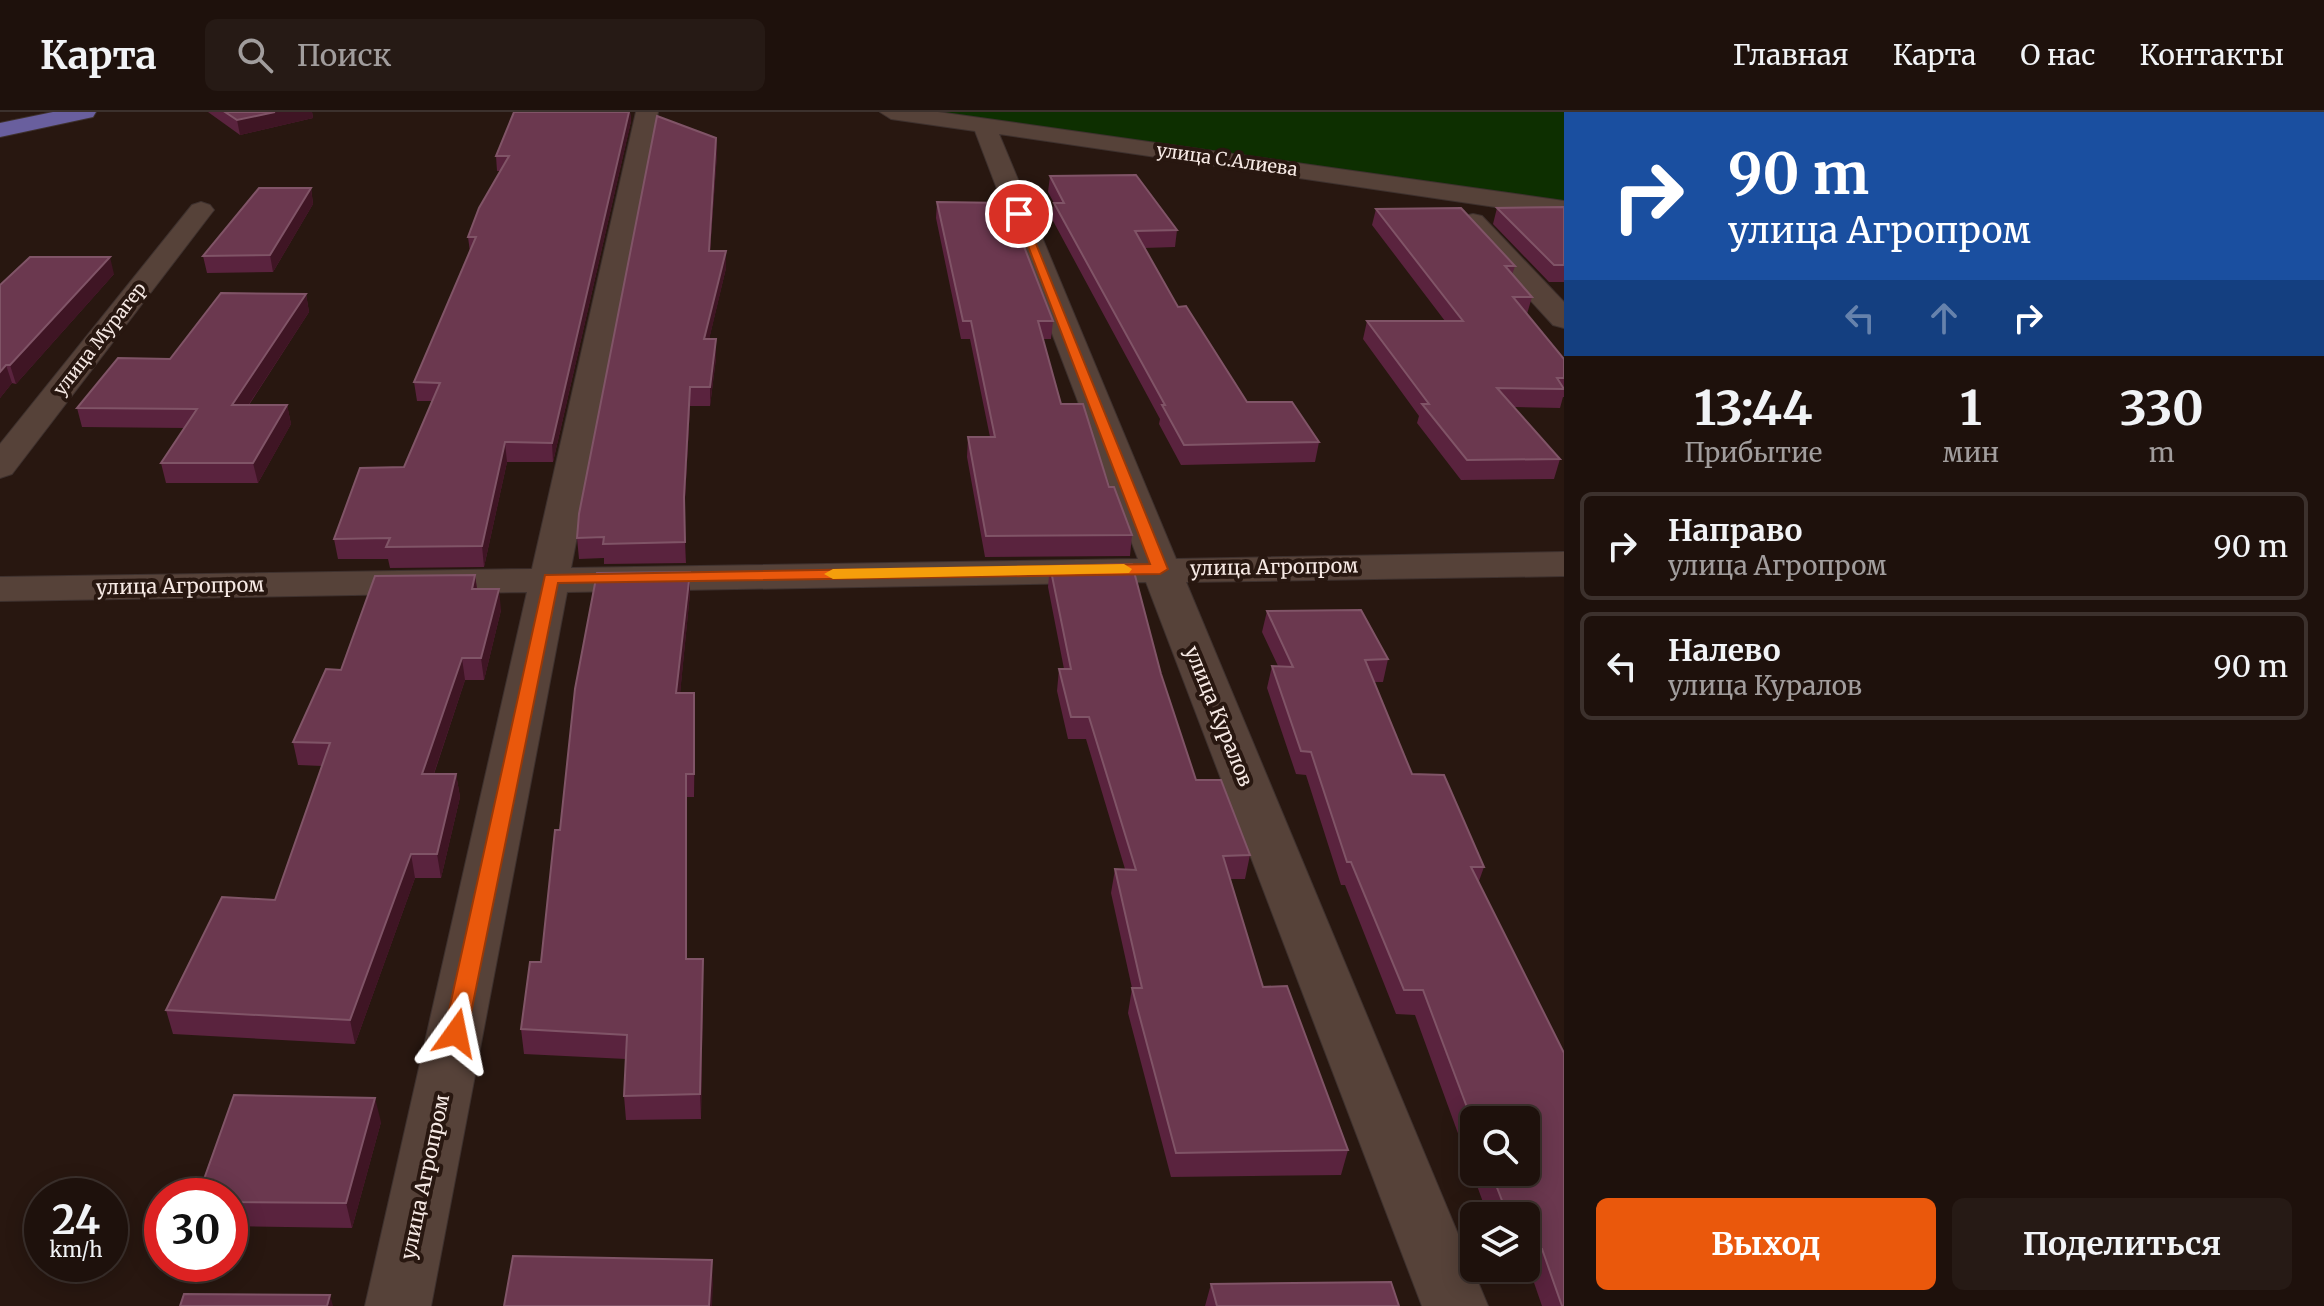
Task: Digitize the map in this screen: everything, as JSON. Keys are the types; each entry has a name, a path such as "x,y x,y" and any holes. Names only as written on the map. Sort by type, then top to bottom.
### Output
{"main road":[{"path":"0,118 30,112"},
{"path":"0,130 85,112"}],"street":[{"name":"улица Агропром","path":"398,1306 647,112"},
{"name":"улица С.Алиева","path":"891,112 1564,209"},
{"name":"улица Куралов","path":"984,126 1455,1306"},
{"path":"1444,191 1564,319"},
{"name":"улица Мурагер","path":"0,467 201,210"},
{"name":"улица Агропром","path":"0,589 1564,564"}],"green space":[{"path":"891,112 1564,112 1564,209"}],"building":[{"path":"225,112 275,112 237,120"},
{"path":"514,112 629,112 552,443 505,442 482,546 386,547 390,538 334,539 360,468 404,467 440,383 414,382 476,237 468,237 479,208 509,156 496,156"},
{"path":"657,116 716,138 709,251 726,251 704,339 716,339 710,387 690,387 684,497 685,542 603,544 604,537 577,538 579,514"},
{"path":"1136,175 1177,230 1135,231 1178,307 1186,306 1247,402 1292,402 1319,442 1184,445 1054,203 1064,203 1050,176"},
{"path":"259,188 311,188 270,255 203,256"},
{"path":"937,202 1007,203 1053,321 1038,321 1061,404 1083,404 1109,487 1114,487 1132,535 986,536 968,437 995,437 971,321 963,321"},
{"path":"1564,207 1564,265 1554,265 1497,208"},
{"path":"1461,208 1515,266 1505,266 1532,297 1513,297 1564,359 1564,378 1557,378 1564,389 1497,388 1560,459 1467,460 1422,404 1429,404 1367,321 1463,321 1376,209"},
{"path":"30,257 110,257 0,372 0,285"},
{"path":"221,293 306,294 232,405 287,405 253,463 161,463 197,409 77,408 118,358 170,359"},
{"path":"1132,564 1161,674 1196,780 1221,780 1250,855 1223,856 1263,987 1287,986 1348,1150 1176,1153 1132,988 1142,988 1115,869 1136,870 1089,717 1071,717 1059,669 1071,669 1050,566"},
{"path":"690,572 676,693 694,693 694,774 686,774 686,959 703,959 700,1094 624,1096 627,1035 521,1029 530,962 541,962 555,830 560,830 575,689 597,573"},
{"path":"475,575 472,589 499,589 481,658 462,658 422,774 456,774 437,854 411,854 350,1020 166,1010 222,897 275,900 330,743 293,742 326,669 341,670 375,576"},
{"path":"1361,610 1388,659 1365,660 1412,774 1444,775 1484,867 1471,867 1564,1053 1564,1306 1540,1249 1540,1202 1503,1202 1496,1186 1540,1186 1540,1106 1466,1106 1423,990 1404,990 1351,862 1347,862 1311,752 1301,751 1272,666 1293,667 1267,611"},
{"path":"234,1095 375,1098 346,1203 248,1202 248,1178 204,1178"},
{"path":"513,1256 712,1260 709,1306 504,1306"},
{"path":"1391,1282 1399,1306 1217,1306 1211,1284"},
{"path":"184,1294 330,1295 327,1306 180,1306"}],"slow traffic":[{"path":"833,574 1124,569"}],"route":[{"path":"456,1033 551,578 1160,569 1019,214"}]}
